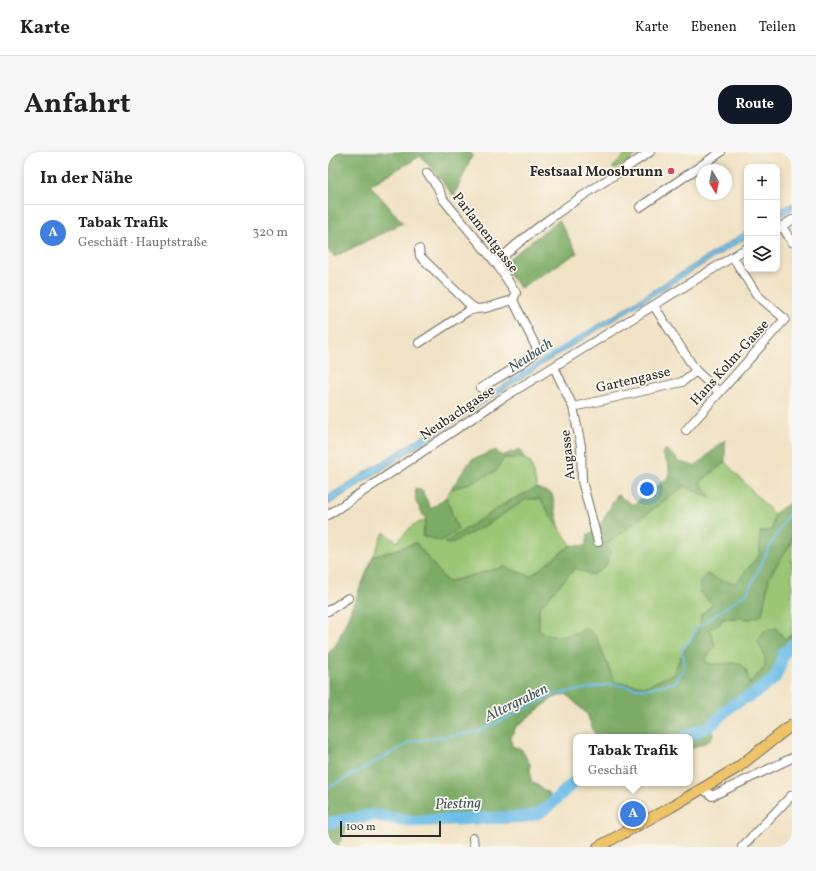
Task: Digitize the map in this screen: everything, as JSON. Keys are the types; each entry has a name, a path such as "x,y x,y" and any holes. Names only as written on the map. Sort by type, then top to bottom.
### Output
{"main road":[{"path":"598,847 737,768 792,725"}],"street":[{"path":"496,264 534,229 650,152"},
{"path":"640,207 721,152"},
{"name":"Parlamentgasse","path":"427,173 437,186 443,199 496,264 516,293 513,300"},
{"path":"792,220 780,228 792,242"},
{"path":"419,249 420,256 476,309"},
{"name":"Neubachgasse","path":"328,515 501,399 554,368 744,250"},
{"name":"Hans Kolm-Gasse","path":"686,430 785,319 757,294 733,257"},
{"path":"419,343 468,311 486,308 513,300 537,349 535,353 521,363 481,388"},
{"path":"654,306 696,371 719,392"},
{"name":"Augasse","path":"554,368 573,407 579,436 582,481 598,542"},
{"name":"Gartengasse","path":"573,407 682,382 696,371"},
{"path":"328,611 348,598"},
{"path":"702,788 712,796 792,758"},
{"path":"742,847 792,795"},
{"path":"473,838 474,847"}],"green space":[{"path":"328,152 470,152 472,156 454,196 421,156 370,185 403,223 334,257 328,250"},
{"path":"628,152 641,152 615,169 612,168"},
{"path":"559,220 577,253 520,288 507,272 509,259"},
{"path":"725,440 725,462 700,482 711,498 684,486 605,545 611,552 605,567 592,575 575,568 539,608 539,631 552,636 562,636 573,634 586,628 596,636 615,683 647,686 673,674 681,656 697,633 701,622 701,615 713,604 700,593 700,581 707,574 721,581 736,583 760,554 760,532 772,530 774,514 792,501 792,535 790,545 769,577 762,615 751,619 723,619 720,624 710,629 715,646 704,661 711,664 740,663 746,670 750,685 753,679 765,667 764,656 758,642 764,631 776,628 785,639 792,635 792,652 788,655 784,667 756,691 732,700 713,720 713,735 709,741 693,748 693,734 595,734 587,714 566,694 553,698 516,727 511,737 512,746 521,749 530,764 531,781 550,794 546,807 529,812 470,817 352,820 337,847 328,846 328,654 337,643 373,557 416,543 447,582 504,567 531,576 571,545 586,546 588,534 597,531 617,495 633,505 669,477 669,466 662,454 666,449 680,462 695,466"},
{"path":"520,449 524,458 504,458 496,471 470,483 451,489 471,460 496,450 502,456"},
{"path":"504,458 524,458 531,463 537,488 509,501 445,543 450,544 486,525 527,499 540,499 571,545 531,576 504,567 447,582 416,543 373,557 384,532 397,542 413,525 426,520 422,536 458,530 446,497 451,489 470,483 496,471"},
{"path":"725,462 774,514 772,530 760,532 760,554 736,583 721,581 707,575 714,603 701,615 701,622 697,633 681,656 673,674 647,686 615,683 596,636 586,628 573,634 562,636 552,636 538,631 539,608 575,568 591,575 604,545 684,486 710,497 700,482"},
{"path":"415,488 422,491 431,509 446,497 458,530 441,541 422,536 426,520 416,502"},
{"path":"537,488 552,494 560,530 540,499 527,499 486,525 450,544 444,543 509,501"},
{"path":"792,535 792,635 785,639 758,642 763,653 765,664 764,668 753,679 750,686 740,663 710,664 703,661 715,646 710,629 720,624 723,619 751,619 762,615 769,577 790,545"}],"water":[{"path":"792,203 792,209 780,216 780,210"},
{"path":"744,233 744,239 546,362 328,505 328,496"}],"waterway":[{"name":"Neubach","path":"515,377 593,328"},
{"name":"Altergraben","path":"328,788 413,741 478,732 553,695 611,684 644,689 674,683 684,666 683,647 691,640 695,629 747,593 772,542 792,509"},
{"name":"Piesting","path":"691,734 710,726 732,705 755,693 774,679 779,669 783,654 792,645"},
{"name":"Piesting","path":"328,823 372,815 414,821 523,817 537,814 549,806 573,783"}],"place":[{"name":"Festsaal Moosbrunn","path":"671,171"},
{"name":"Tabak Trafik","path":"633,814"}]}
